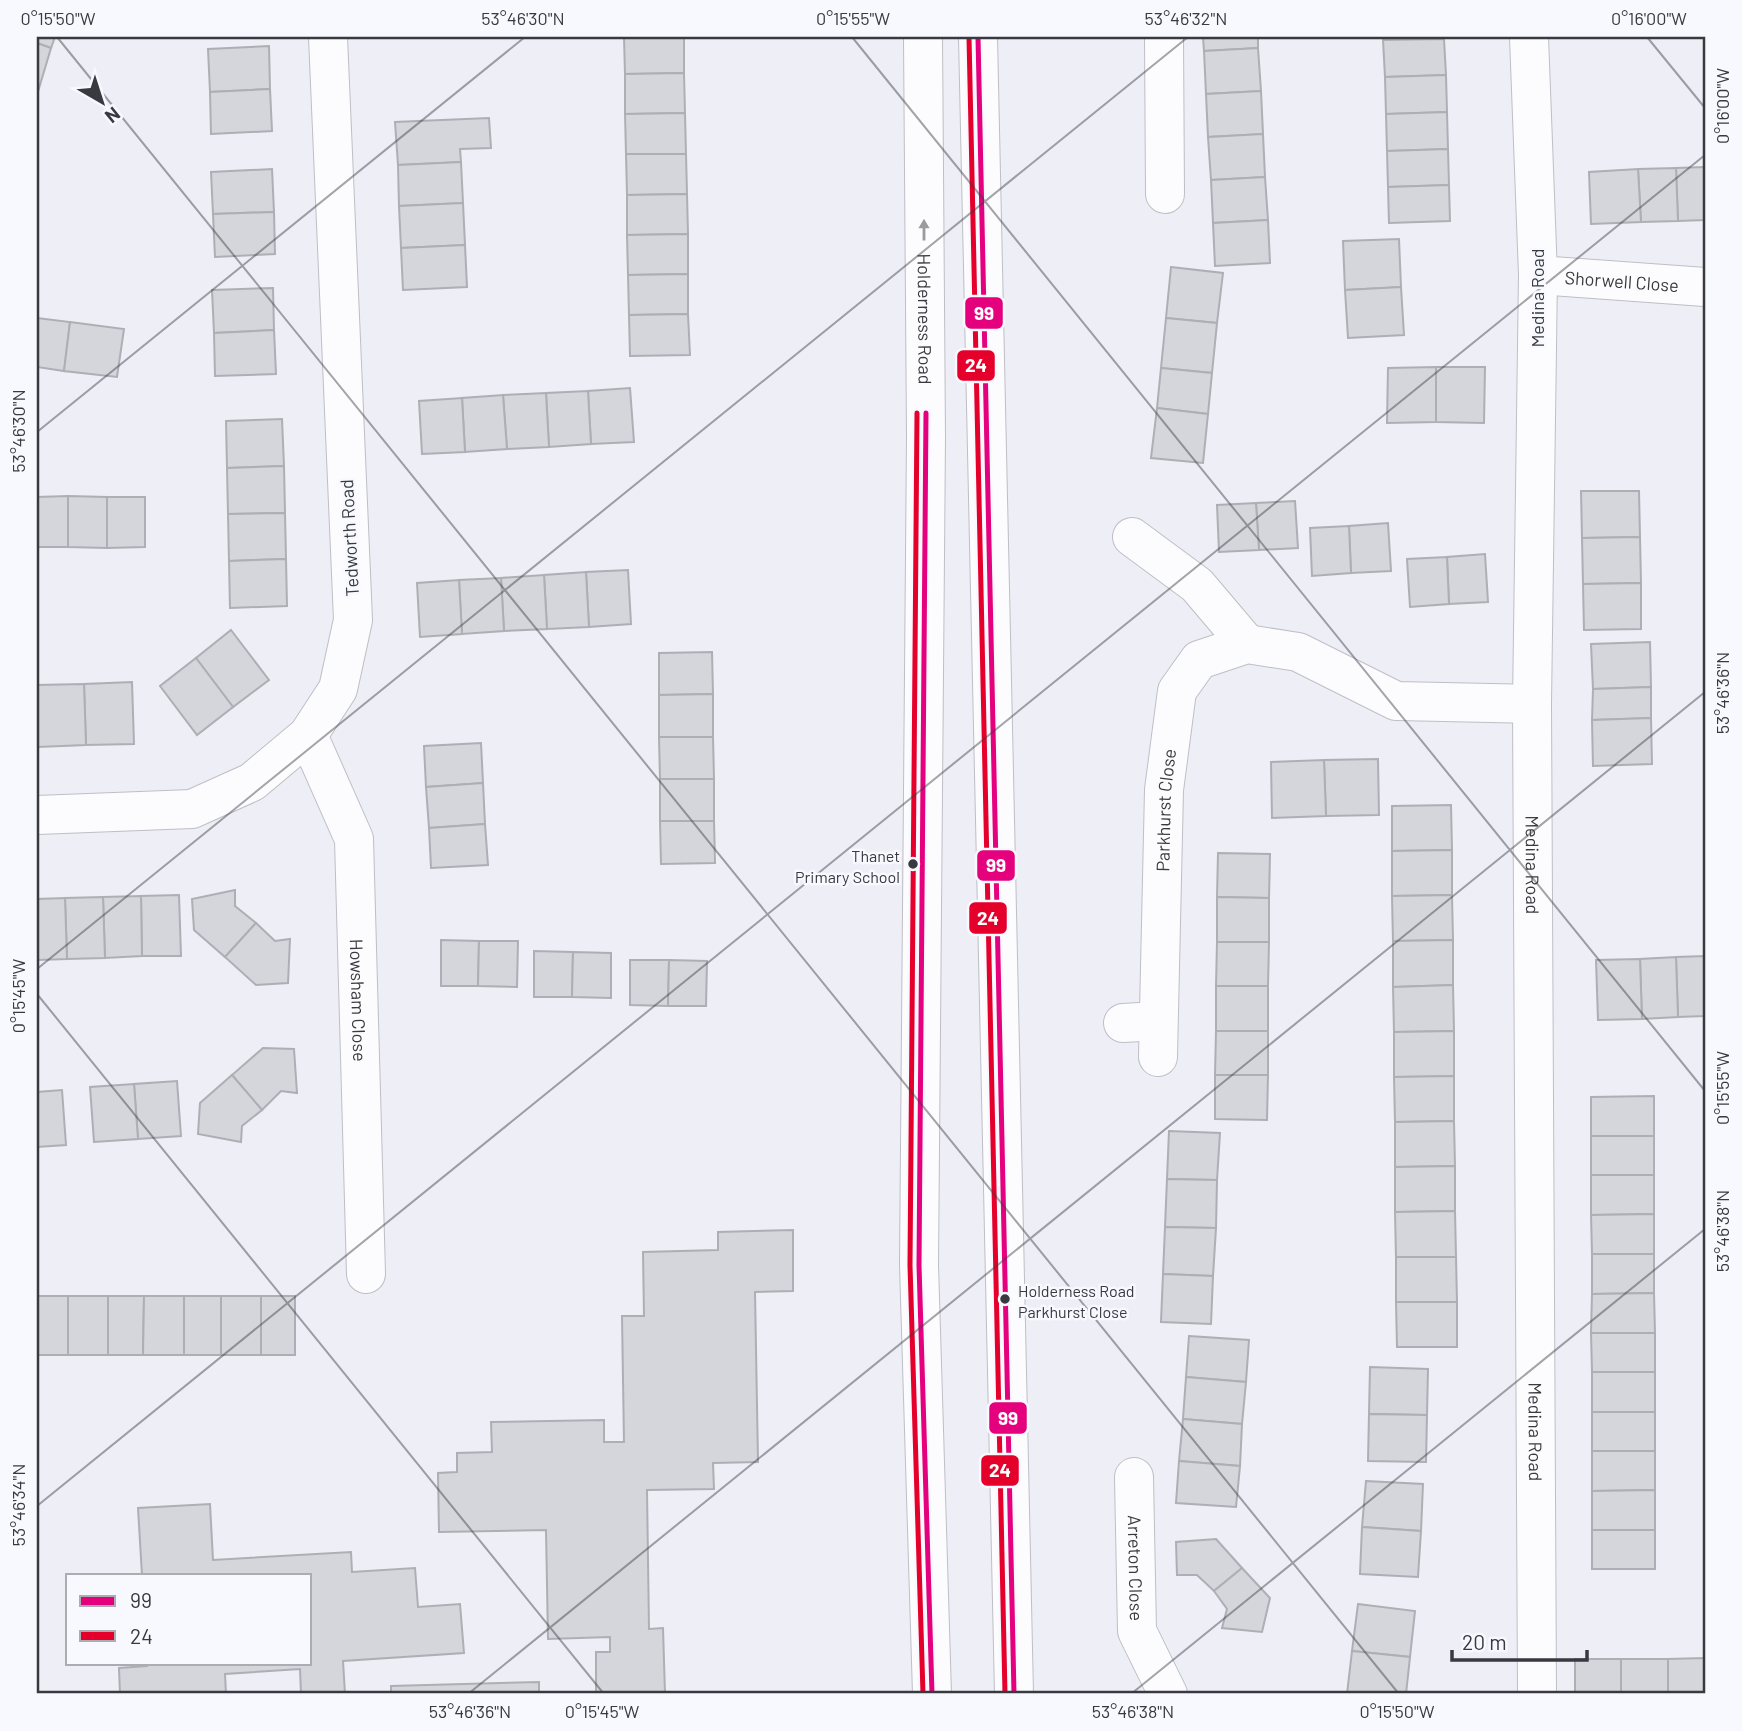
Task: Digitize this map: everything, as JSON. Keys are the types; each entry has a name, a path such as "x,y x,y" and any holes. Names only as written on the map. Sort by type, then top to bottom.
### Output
{"main road":[{"name":"Tedworth Road","path":"37,815 192,809 252,782 308,735 338,689 354,620 328,37"},
{"name":"Holderness Road","path":"923,37 926,451 919,1265 932,1694"},
{"path":"978,37 1014,1694"},
{"path":"1164,37 1165,194"},
{"name":"Medina Road","path":"1529,37 1538,275 1532,704 1537,1694"},
{"name":"Shorwell Close","path":"1538,275 1705,287"},
{"path":"1132,537 1197,585 1247,644"},
{"name":"Parkhurst Close","path":"1146,1034 1164,790 1177,691 1199,660 1247,644 1298,652 1396,701 1532,704"},
{"name":"Howsham Close","path":"308,735 354,839 366,1274"},
{"name":"Arreton Close","path":"1134,1477 1137,1631 1168,1694"}],"building":[{"path":"37,37 55,37 51,48 37,43"},
{"path":"624,37 684,37 684,73 625,74"},
{"path":"1203,37 1258,37 1258,48 1204,51"},
{"path":"1383,37 1444,37 1444,39 1383,40"},
{"path":"1444,39 1446,75 1385,77 1383,40"},
{"path":"37,43 51,48 37,95"},
{"path":"269,46 270,89 210,92 208,49"},
{"path":"1258,48 1261,91 1206,94 1204,51"},
{"path":"684,73 685,113 625,114 625,74"},
{"path":"1446,75 1447,112 1386,114 1385,77"},
{"path":"270,89 272,131 211,134 210,92"},
{"path":"1261,91 1263,134 1208,137 1206,94"},
{"path":"1447,112 1448,149 1387,151 1386,114"},
{"path":"685,113 686,154 626,154 625,114"},
{"path":"489,118 491,148 460,149 461,162 398,165 395,122"},
{"path":"1263,134 1265,177 1211,180 1208,137"},
{"path":"1448,149 1449,185 1388,187 1387,151"},
{"path":"626,154 686,154 687,194 627,195"},
{"path":"461,162 463,203 399,206 398,165"},
{"path":"1705,167 1705,220 1678,221 1676,168"},
{"path":"1676,168 1678,221 1641,222 1638,169"},
{"path":"272,169 274,212 213,214 211,172"},
{"path":"1638,169 1641,222 1591,224 1589,172"},
{"path":"1265,177 1268,220 1213,223 1211,180"},
{"path":"1449,185 1450,221 1389,223 1388,187"},
{"path":"687,194 688,234 627,235 627,195"},
{"path":"463,203 465,245 401,248 399,206"},
{"path":"274,212 275,254 215,257 213,214"},
{"path":"1268,220 1270,263 1215,266 1213,223"},
{"path":"688,234 688,274 628,275 627,235"},
{"path":"1399,239 1401,287 1345,290 1343,241"},
{"path":"465,245 467,287 403,290 401,248"},
{"path":"1171,267 1223,273 1217,323 1166,318"},
{"path":"688,274 688,314 629,315 628,275"},
{"path":"1401,287 1404,335 1348,338 1345,290"},
{"path":"273,288 274,330 214,333 212,290"},
{"path":"688,314 690,355 630,356 629,315"},
{"path":"37,318 70,322 64,371 37,367"},
{"path":"1166,318 1217,323 1212,373 1161,368"},
{"path":"70,322 124,329 117,377 64,371"},
{"path":"274,330 276,374 215,376 214,333"},
{"path":"1436,367 1436,422 1387,423 1388,368"},
{"path":"1436,367 1485,367 1484,423 1436,422"},
{"path":"1161,368 1212,373 1208,414 1157,408"},
{"path":"630,388 634,442 591,444 588,391"},
{"path":"588,391 591,444 549,447 546,393"},
{"path":"546,393 549,447 507,449 503,395"},
{"path":"503,395 507,449 465,452 462,398"},
{"path":"462,398 465,452 422,454 419,401"},
{"path":"1157,408 1208,414 1203,463 1151,458"},
{"path":"282,419 284,466 227,468 226,421"},
{"path":"284,466 285,513 228,514 227,468"},
{"path":"1581,491 1639,491 1640,537 1582,538"},
{"path":"68,496 107,497 107,548 68,547"},
{"path":"68,496 68,547 37,547 37,497"},
{"path":"107,497 145,497 145,547 107,548"},
{"path":"1295,501 1298,548 1259,550 1256,503"},
{"path":"1256,503 1259,550 1219,552 1217,505"},
{"path":"285,513 286,559 229,561 228,514"},
{"path":"1388,523 1391,571 1351,573 1349,526"},
{"path":"1349,526 1351,573 1312,576 1310,528"},
{"path":"1640,537 1641,583 1583,584 1582,538"},
{"path":"1485,554 1488,602 1449,604 1447,557"},
{"path":"1447,557 1449,604 1410,607 1407,559"},
{"path":"286,559 287,606 230,608 229,561"},
{"path":"628,570 631,624 589,627 586,572"},
{"path":"586,572 589,627 547,629 544,575"},
{"path":"544,575 547,629 504,631 501,578"},
{"path":"501,578 504,631 462,634 459,580"},
{"path":"459,580 462,634 420,637 417,583"},
{"path":"1641,583 1641,629 1584,630 1583,584"},
{"path":"231,630 269,680 233,707 196,658"},
{"path":"1650,642 1651,687 1593,689 1591,644"},
{"path":"712,652 713,694 659,695 659,653"},
{"path":"196,658 233,707 197,735 160,686"},
{"path":"132,682 134,744 86,745 84,684"},
{"path":"84,684 86,745 38,747 37,685"},
{"path":"1651,687 1651,718 1592,720 1593,689"},
{"path":"713,694 713,737 659,737 659,695"},
{"path":"1651,718 1652,764 1593,766 1592,720"},
{"path":"659,737 713,737 714,779 660,779"},
{"path":"481,743 483,783 426,787 424,746"},
{"path":"1378,759 1379,815 1326,816 1324,760"},
{"path":"1324,760 1326,816 1272,818 1271,762"},
{"path":"660,779 714,779 714,821 660,821"},
{"path":"483,783 485,824 429,828 426,787"},
{"path":"1451,805 1452,850 1392,851 1392,806"},
{"path":"660,821 714,821 715,863 661,864"},
{"path":"485,824 488,865 431,868 429,828"},
{"path":"1452,850 1452,895 1392,896 1392,851"},
{"path":"1218,853 1270,854 1269,898 1217,897"},
{"path":"235,890 235,906 256,923 225,957 194,930 192,899"},
{"path":"179,895 181,956 142,956 141,896"},
{"path":"1452,895 1453,940 1393,941 1392,896"},
{"path":"141,896 142,956 105,958 103,897"},
{"path":"103,897 105,958 67,959 65,898"},
{"path":"1217,897 1269,898 1269,942 1217,942"},
{"path":"65,898 67,959 37,960 37,899"},
{"path":"256,923 275,941 290,939 288,983 256,985 225,957"},
{"path":"441,940 479,941 478,986 441,986"},
{"path":"1453,940 1453,985 1393,987 1393,941"},
{"path":"479,941 518,941 517,987 478,986"},
{"path":"1217,942 1269,942 1268,986 1216,986"},
{"path":"534,951 573,952 572,997 534,997"},
{"path":"573,952 611,953 611,998 572,997"},
{"path":"1705,956 1705,1016 1678,1017 1676,957"},
{"path":"1676,957 1678,1017 1642,1019 1640,959"},
{"path":"1640,959 1642,1019 1598,1020 1596,960"},
{"path":"630,960 669,960 668,1006 630,1005"},
{"path":"669,960 707,961 706,1006 668,1006"},
{"path":"1453,985 1454,1031 1394,1032 1393,987"},
{"path":"1216,986 1268,986 1268,1031 1216,1031"},
{"path":"1216,1031 1268,1031 1268,1075 1215,1075"},
{"path":"1454,1031 1454,1076 1394,1077 1394,1032"},
{"path":"263,1048 294,1049 297,1093 281,1091 262,1110 232,1075"},
{"path":"232,1075 262,1110 242,1126 241,1142 198,1134 200,1103"},
{"path":"1215,1075 1268,1075 1267,1120 1215,1119"},
{"path":"1454,1076 1454,1121 1395,1122 1394,1077"},
{"path":"177,1081 181,1136 138,1139 134,1084"},
{"path":"134,1084 138,1139 94,1142 90,1087"},
{"path":"62,1090 66,1145 37,1147 37,1092"},
{"path":"1654,1096 1654,1136 1591,1136 1591,1097"},
{"path":"1454,1121 1455,1166 1395,1167 1395,1122"},
{"path":"1169,1131 1220,1133 1217,1180 1167,1179"},
{"path":"1591,1136 1654,1136 1654,1175 1591,1175"},
{"path":"1455,1166 1455,1211 1395,1212 1395,1167"},
{"path":"1591,1175 1654,1175 1654,1214 1591,1215"},
{"path":"1167,1179 1217,1180 1216,1228 1165,1227"},
{"path":"1455,1211 1456,1257 1396,1257 1395,1212"},
{"path":"1654,1214 1654,1254 1592,1254 1591,1215"},
{"path":"1165,1227 1216,1228 1213,1276 1163,1274"},
{"path":"793,1230 793,1291 755,1292 758,1462 713,1463 714,1489 647,1490 649,1629 663,1628 665,1694 596,1694 596,1652 610,1652 610,1637 548,1639 546,1530 439,1532 438,1473 457,1472 457,1453 492,1452 491,1422 604,1420 604,1442 624,1442 622,1316 644,1316 643,1252 718,1250 718,1232"},
{"path":"1592,1254 1654,1254 1654,1293 1592,1294"},
{"path":"1396,1257 1456,1257 1457,1302 1396,1302"},
{"path":"1163,1274 1213,1276 1211,1324 1161,1322"},
{"path":"1654,1293 1655,1333 1591,1333 1592,1294"},
{"path":"37,1296 68,1296 68,1355 37,1355"},
{"path":"68,1296 108,1296 108,1355 68,1355"},
{"path":"108,1296 144,1296 143,1355 108,1355"},
{"path":"144,1296 184,1296 184,1355 143,1355"},
{"path":"184,1296 221,1296 221,1355 184,1355"},
{"path":"221,1296 261,1296 261,1355 221,1355"},
{"path":"261,1296 295,1296 295,1355 261,1355"},
{"path":"1396,1302 1457,1302 1457,1347 1397,1347"},
{"path":"1591,1333 1655,1333 1655,1372 1592,1372"},
{"path":"1189,1336 1249,1340 1246,1382 1186,1377"},
{"path":"1370,1367 1428,1369 1427,1415 1369,1414"},
{"path":"1592,1372 1655,1372 1655,1412 1592,1412"},
{"path":"1186,1377 1246,1382 1242,1424 1183,1419"},
{"path":"1592,1412 1655,1412 1655,1451 1592,1451"},
{"path":"1369,1414 1427,1415 1426,1462 1368,1461"},
{"path":"1183,1419 1242,1424 1240,1466 1179,1461"},
{"path":"1592,1451 1655,1451 1655,1490 1592,1491"},
{"path":"1179,1461 1240,1466 1236,1507 1176,1503"},
{"path":"1366,1481 1423,1484 1421,1531 1362,1527"},
{"path":"1655,1490 1655,1530 1592,1530 1592,1491"},
{"path":"210,1504 213,1560 351,1552 352,1572 415,1568 418,1607 460,1604 464,1653 343,1661 345,1694 301,1694 300,1669 225,1674 226,1694 120,1694 119,1668 147,1664 312,1664 312,1574 142,1574 138,1508"},
{"path":"1362,1527 1421,1531 1418,1577 1360,1574"},
{"path":"1592,1530 1655,1530 1655,1569 1592,1569"},
{"path":"1216,1539 1242,1568 1214,1591 1197,1575 1177,1575 1176,1542"},
{"path":"1242,1568 1270,1598 1262,1632 1222,1628 1227,1609 1214,1591"},
{"path":"1358,1604 1415,1611 1410,1657 1352,1651"},
{"path":"1352,1651 1410,1657 1406,1694 1347,1694"},
{"path":"1705,1658 1705,1694 1668,1694 1668,1659"},
{"path":"1575,1659 1621,1659 1621,1694 1575,1694"},
{"path":"1621,1659 1668,1659 1668,1694 1621,1694"},
{"path":"539,1682 539,1694 391,1694 391,1686"}],"transit line":[{"name":"24","path":"969,37 1005,1694"},
{"name":"99","path":"978,37 1014,1694"},
{"name":"24","path":"917,413 910,1265 923,1694"},
{"name":"99","path":"926,413 919,1265 932,1694"}],"place":[{"name":"Thanet Primary School","path":"913,864"},
{"name":"Holderness Road Parkhurst Close","path":"1005,1299"}]}
